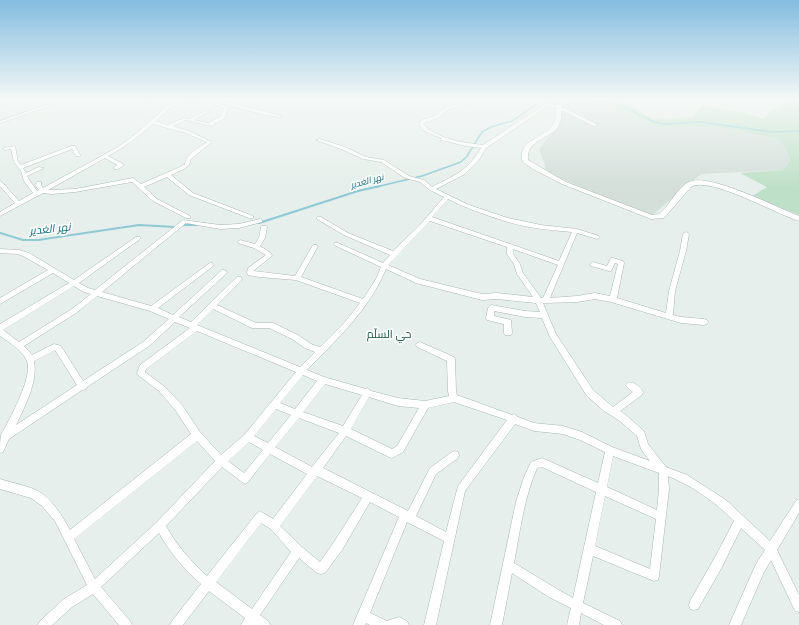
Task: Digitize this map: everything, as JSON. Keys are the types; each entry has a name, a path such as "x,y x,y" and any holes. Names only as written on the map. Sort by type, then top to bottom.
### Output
{"street":[{"path":"0,214 128,142 145,128"},
{"path":"141,186 182,168 187,164 189,158 210,142 175,128"},
{"path":"424,128 446,140"},
{"path":"432,189 463,173 476,159 481,147 509,128"},
{"path":"552,128 546,135 527,146 524,157 528,164 564,183 638,213 654,218 664,214 692,183 708,182 799,219"},
{"path":"422,135 481,147"},
{"path":"318,140 343,148 365,158 382,161 409,178 422,181 432,189 467,206 512,221 575,232 578,231 597,237"},
{"path":"5,149 13,147 16,162 25,175 27,181 40,191 52,193 65,192 133,180 155,200 188,217"},
{"path":"20,167 73,147 78,155"},
{"path":"104,156 120,165 116,168"},
{"path":"25,175 41,168"},
{"path":"168,174 191,194 251,217"},
{"path":"0,183 19,204"},
{"path":"39,183 38,185 40,191"},
{"path":"44,625 68,603 94,586 160,525 221,461 248,437 302,370 348,324 379,279 385,265 447,196"},
{"path":"319,218 346,234 394,254"},
{"path":"428,218 562,264"},
{"path":"19,346 62,319 96,294 184,222 220,227 262,224 262,238 256,247"},
{"path":"541,300 562,264 575,232"},
{"path":"669,317 672,291 686,234"},
{"path":"0,449 22,403 31,372 30,360 19,346 0,332 138,238"},
{"path":"240,242 256,247 269,254 269,256 250,270 250,273 297,278 364,302"},
{"path":"336,244 418,281 482,297 541,300 577,299 595,296 613,299 681,320 704,322"},
{"path":"297,278 315,246"},
{"path":"510,247 510,254 517,264 520,274 541,300 544,315 553,336 590,393 641,434 644,446 663,470 664,489 653,577 589,549"},
{"path":"0,251 19,252 27,255 74,283 96,294 152,309 323,380 398,402 426,405 454,398 514,418 534,427 563,430 582,436 610,450 684,478 723,503 771,549 799,607"},
{"path":"592,264 609,269 613,260 621,263 613,299"},
{"path":"152,309 210,264"},
{"path":"0,301 53,270"},
{"path":"6,437 146,344 224,272"},
{"path":"239,279 212,305 194,326 143,367 141,371 142,375 162,389 178,408 197,435 221,461 245,479 323,380"},
{"path":"212,305 255,326 270,325 295,336 308,346 321,351"},
{"path":"508,333 508,322 490,318 491,308 525,314 544,315"},
{"path":"420,345 451,359 452,391 454,398"},
{"path":"30,360 54,348 58,348 83,387"},
{"path":"614,411 639,392 630,385"},
{"path":"274,526 345,431 368,392"},
{"path":"275,405 345,431 392,454 400,449 426,405"},
{"path":"430,625 450,540 458,498 463,485 514,418"},
{"path":"68,538 197,435"},
{"path":"248,437 315,472 407,516 450,540"},
{"path":"573,625 610,450"},
{"path":"383,625 361,620 407,516 433,472 455,455"},
{"path":"496,625 522,498 534,465 542,462 660,516"},
{"path":"0,484 34,494 58,518 94,586 126,625"},
{"path":"176,625 260,516 274,526 298,550 321,569 338,546 368,497"},
{"path":"735,625 760,568 799,504"},
{"path":"694,605 718,563 737,525 742,520"},
{"path":"160,525 165,537 185,563 250,621 264,625"},
{"path":"250,621 298,550"},
{"path":"508,565 577,605 616,625"},
{"path":"391,625 399,623 403,625"}],"shaded area":[{"path":"556,128 724,128 777,139 786,149 790,160 783,170 701,174 650,217 546,172 539,149"}],"green space":[{"path":"725,128 799,128 799,215 752,196 767,187 740,173 783,170 790,160 786,149 777,139"}],"waterway":[{"name":"نهر الغدير","path":"376,187 422,176 461,162 467,156 482,132 489,128"},
{"name":"نهر الغدير","path":"745,128 772,132 799,131"},
{"name":"نهر الغدير","path":"259,223 358,191 380,186"},
{"name":"نهر الغدير","path":"0,233 23,240 38,240 139,225 175,227"},
{"name":"نهر الغدير","path":"182,225 197,225"}],"district":[{"name":"حي السلّم","path":"389,334"}]}
